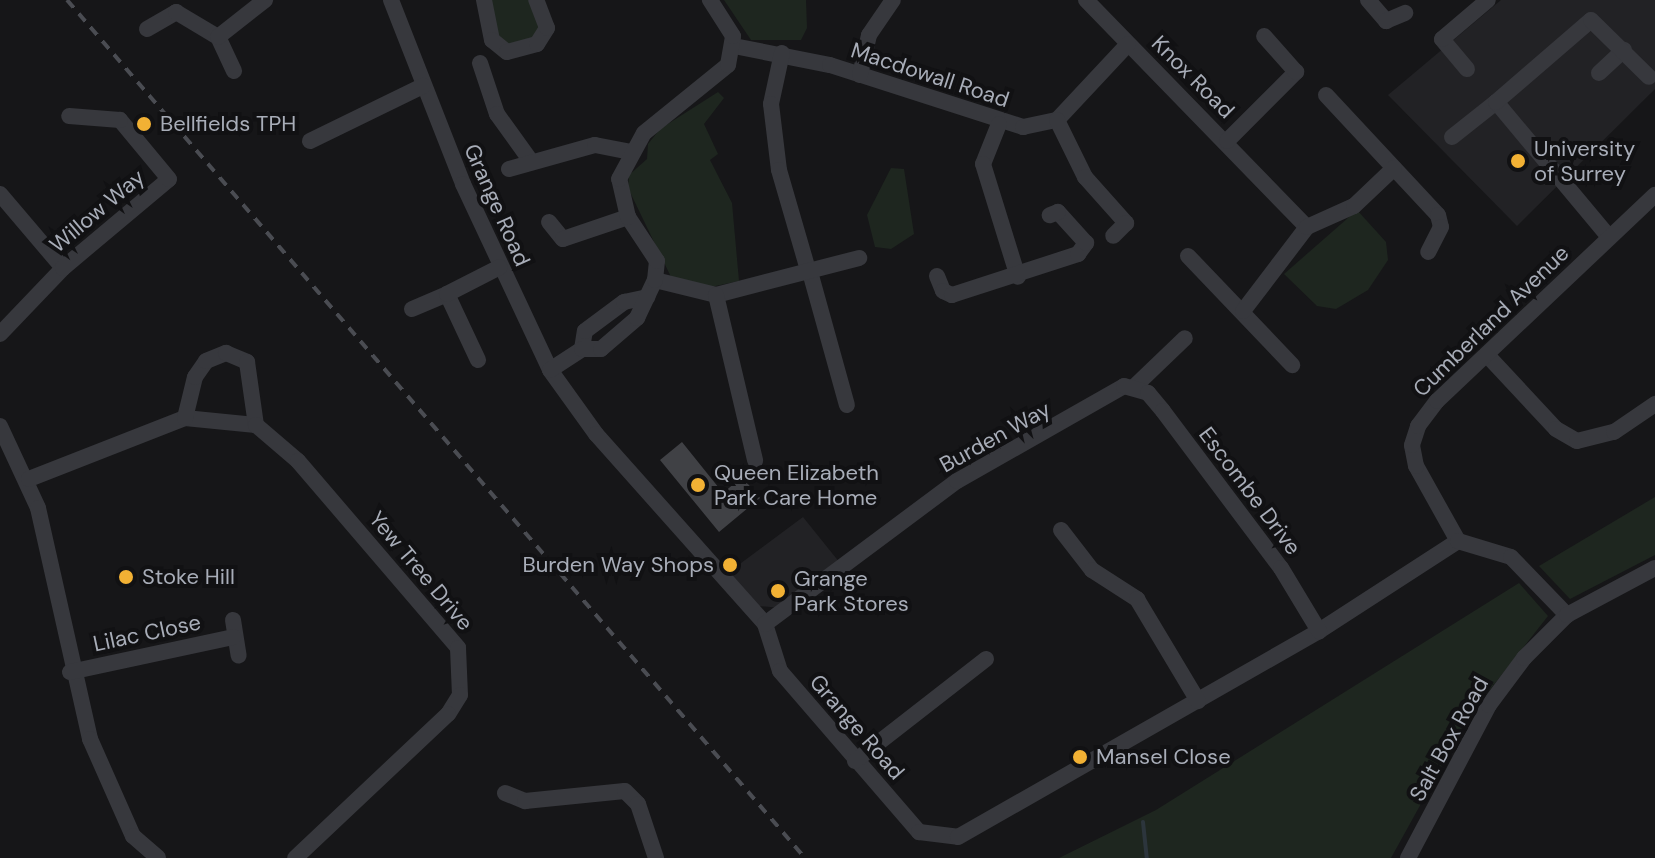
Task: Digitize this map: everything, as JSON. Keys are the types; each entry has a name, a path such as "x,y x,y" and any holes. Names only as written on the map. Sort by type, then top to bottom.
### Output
{"street":[{"path":"218,37 265,0"},
{"path":"484,0 492,40 507,52 537,44 547,28 536,0"},
{"path":"550,370 582,349 585,331 624,302 647,297 655,280 657,261 628,217 619,179 630,152 662,114 722,72 734,46 710,0"},
{"path":"860,75 869,35 893,0"},
{"name":"Knox Road","path":"1086,0 1227,141 1307,227"},
{"path":"1368,0 1386,21 1405,13"},
{"path":"1467,69 1442,39 1488,0"},
{"name":"Grange Road","path":"395,1 423,86 500,267 550,370 596,434 765,624 780,671 919,832 958,837 1319,631 1458,541"},
{"path":"147,29 176,12 218,37 234,71"},
{"path":"1452,137 1591,20 1649,77"},
{"name":"Knox Road","path":"1227,141 1296,72 1264,36"},
{"path":"1113,236 1126,223 1078,167 1057,120 1128,44"},
{"name":"Macdowall Road","path":"734,46 782,53 860,75 999,124 1057,120"},
{"path":"1599,73 1624,50"},
{"path":"782,53 771,104 779,170 847,405"},
{"path":"480,63 497,114 530,160"},
{"path":"310,141 423,86"},
{"path":"1326,95 1438,215 1441,227 1428,252"},
{"path":"1496,102 1609,237"},
{"name":"Willow Way","path":"0,334 63,268 169,179 120,120 69,116"},
{"path":"999,124 983,164 1018,277"},
{"path":"509,169 530,160 595,145 630,152"},
{"path":"1243,311 1307,227 1354,206 1394,168"},
{"path":"0,194 63,268"},
{"name":"Cumberland Avenue","path":"1458,541 1425,489 1412,445 1427,411 1655,195"},
{"path":"937,276 943,291 952,295 1018,277 1078,254 1086,243 1058,212 1050,215"},
{"path":"549,222 563,239 628,217"},
{"path":"1188,256 1292,365"},
{"path":"655,280 716,295 808,268 859,258"},
{"path":"412,309 500,267"},
{"path":"447,294 478,360"},
{"path":"716,295 755,460"},
{"path":"1135,386 1185,338"},
{"path":"29,479 185,418 256,425 258,403 247,362 226,353 206,361 195,377 185,418"},
{"path":"1487,355 1556,429 1577,441 1614,432 1655,404"},
{"name":"Burden Way","path":"765,624 957,481 1124,386 1135,386"},
{"name":"Escombe Drive","path":"1135,386 1163,411 1281,568 1319,631"},
{"name":"Yew Tree Drive","path":"256,425 298,461 437,622 458,648 463,670 460,695 448,714 295,858"},
{"path":"0,426 29,479 54,570 70,672 110,788 133,836 158,858"},
{"path":"1061,530 1092,570 1137,599 1198,701"},
{"path":"1458,541 1511,557 1567,615"},
{"name":"Salt Box Road","path":"1408,858 1489,705 1524,658 1567,615 1655,568"},
{"name":"Lilac Close","path":"70,672 233,629 239,656"},
{"path":"855,761 986,659"},
{"path":"505,793 525,801 625,791 638,804 656,858"}],"shaded area":[{"path":"490,0 530,0 542,27 534,40 511,47 497,39"},
{"path":"724,0 806,0 807,28 801,40 751,40"},
{"name":"University of Surrey","path":"1501,0 1655,0 1655,89 1517,226 1388,95"},
{"path":"718,92 724,98 704,124 718,154 710,160 732,203 739,281 711,287 671,277 628,188 629,175 647,159 648,144 660,129"},
{"path":"891,168 904,169 914,234 891,249 875,247 867,215"},
{"path":"1357,210 1386,242 1388,260 1368,290 1336,309 1317,306 1284,274"},
{"path":"1655,497 1655,555 1570,599 1539,566"},
{"path":"803,517 840,563 782,608 758,606 729,572"},
{"path":"1519,583 1548,616 1470,715 1391,858 1059,858 1156,810"}],"building":[{"name":"Queen Elizabeth Park Care Home","path":"682,442 723,493 742,477 760,498 719,532 660,460"}],"waterway":[{"path":"1143,822 1147,858"}],"railway":[{"path":"67,0 805,858"}],"place":[{"name":"Bellfields TPH","path":"144,124"},
{"name":"University of Surrey","path":"1518,161"},
{"name":"Queen Elizabeth Park Care Home","path":"698,485"},
{"name":"Burden Way Shops","path":"730,565"},
{"name":"Stoke Hill","path":"126,577"},
{"name":"Grange Park Stores","path":"778,591"},
{"name":"Mansel Close","path":"1080,757"}]}
